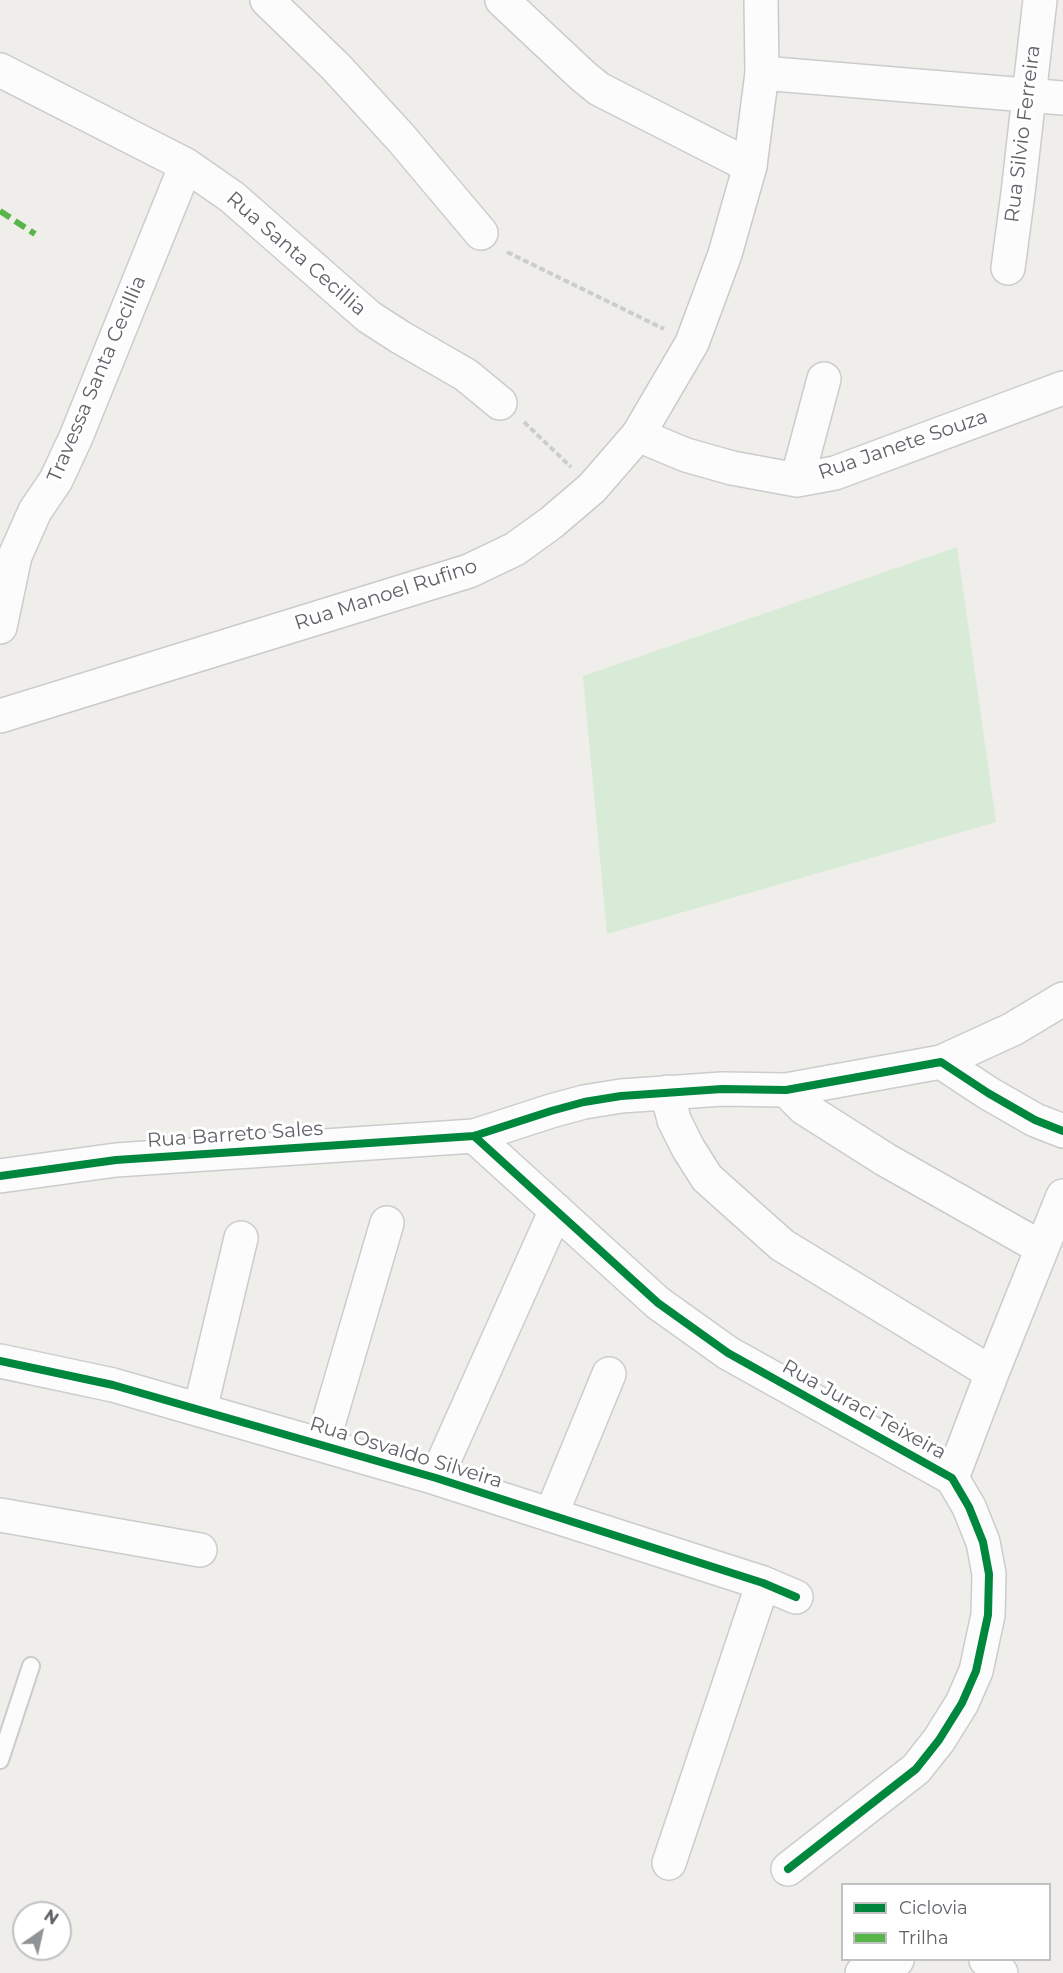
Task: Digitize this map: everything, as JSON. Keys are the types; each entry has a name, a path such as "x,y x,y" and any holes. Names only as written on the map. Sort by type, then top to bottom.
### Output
{"street":[{"path":"267,0 336,67 401,138 481,233"},
{"path":"502,0 599,89 750,166"},
{"name":"Rua Manoel Rufino","path":"0,716 469,571 515,549 551,523 592,488 638,435 692,343 725,254 750,166 762,73 761,0"},
{"name":"Rua Silvio Ferreira","path":"1008,268 1040,0"},
{"name":"Rua Santa Cecillia","path":"0,70 186,165 231,197 369,316 400,337 466,375 500,403"},
{"path":"762,73 1063,98"},
{"name":"Travessa Santa Cecillia","path":"0,627 15,556 35,512 56,480 76,437 186,165"},
{"path":"797,480 824,379"},
{"name":"Rua Janete Souza","path":"638,435 686,455 797,480 835,473 1063,388"},
{"name":"Rua Barreto Sales","path":"0,1176 116,1160 474,1136 584,1102 621,1096 722,1089 786,1090 941,1062 1013,1029 1063,999"},
{"path":"941,1062 1035,1120 1063,1131"},
{"path":"786,1090 804,1108 886,1160 1042,1248"},
{"path":"667,1092 674,1120 707,1178 782,1245 992,1373"},
{"name":"Rua Juraci Teixeira","path":"474,1136 658,1303 728,1353 952,1478 969,1507 983,1542 989,1574 988,1615 976,1671 962,1703 939,1740 916,1769 788,1869"},
{"path":"952,1478 1063,1196"},
{"path":"436,1478 556,1210"},
{"path":"322,1445 387,1223"},
{"path":"200,1410 241,1238"},
{"name":"Rua Osvaldo Silveira","path":"0,1361 113,1385 436,1478 763,1583 796,1597"},
{"path":"551,1515 609,1374"},
{"path":"0,1515 200,1550"},
{"path":"669,1863 763,1583"},
{"path":"862,1973 892,1961"},
{"path":"988,1961 1001,1973"}],"lane":[{"path":"0,1760 31,1666"}],"path":[{"path":"481,233 503,250 692,343"},
{"path":"500,403 534,431 572,468"}],"green space":[{"path":"957,547 996,822 607,934 583,676"}],"marked path":[{"path":"0,211 35,234"}],"cycle path":[{"path":"0,1176 116,1160 474,1136 584,1102 621,1096 722,1089 786,1090 941,1062 1035,1120 1063,1131"},
{"path":"474,1136 658,1303 728,1353 952,1478 969,1507 983,1542 989,1574 988,1615 976,1671 962,1703 939,1740 916,1769 788,1869"},
{"path":"0,1361 113,1385 436,1478 763,1583 796,1597"}]}
